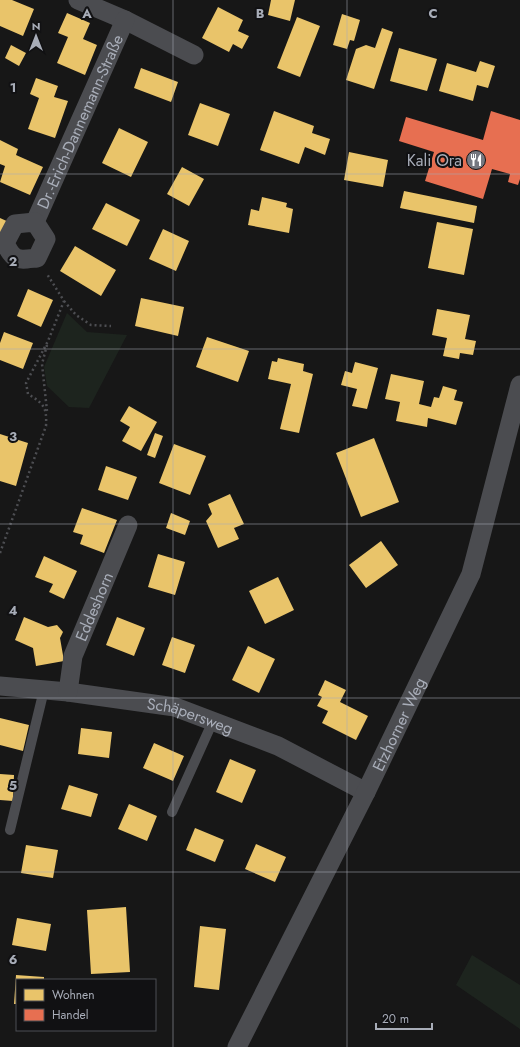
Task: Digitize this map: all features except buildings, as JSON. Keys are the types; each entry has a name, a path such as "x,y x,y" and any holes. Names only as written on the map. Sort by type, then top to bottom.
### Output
{"street":[{"name":"Dr.-Erich-Dannemann-Straße","path":"78,0 125,20 194,55"},
{"name":"Dr.-Erich-Dannemann-Straße","path":"35,222 125,20"},
{"name":"Dr.-Erich-Dannemann-Straße","path":"35,222 46,239 37,258 17,260 11,255 5,243 15,224 35,222"},
{"name":"Etzhorner Weg","path":"237,1047 366,792 471,574 516,416 520,385"},
{"name":"Eddeshorn","path":"68,692 73,656 128,525"},
{"name":"Schäpersweg","path":"0,686 68,692 175,707 278,746 366,792"}],"lane":[{"path":"10,830 44,690"},
{"path":"172,812 213,722"}],"path":[{"path":"37,258 64,301 76,315 91,325 111,326"},
{"path":"47,412 41,402 28,394 26,383 48,341 64,301"},
{"path":"0,553 46,426 47,412 42,364 48,341"}],"shaded area":[{"path":"67,313 87,332 127,335 89,408 69,407 47,386 44,367"},
{"path":"472,955 520,985 520,1029 456,985"}],"place":[{"name":"Kali Ora","path":"476,160"}]}
